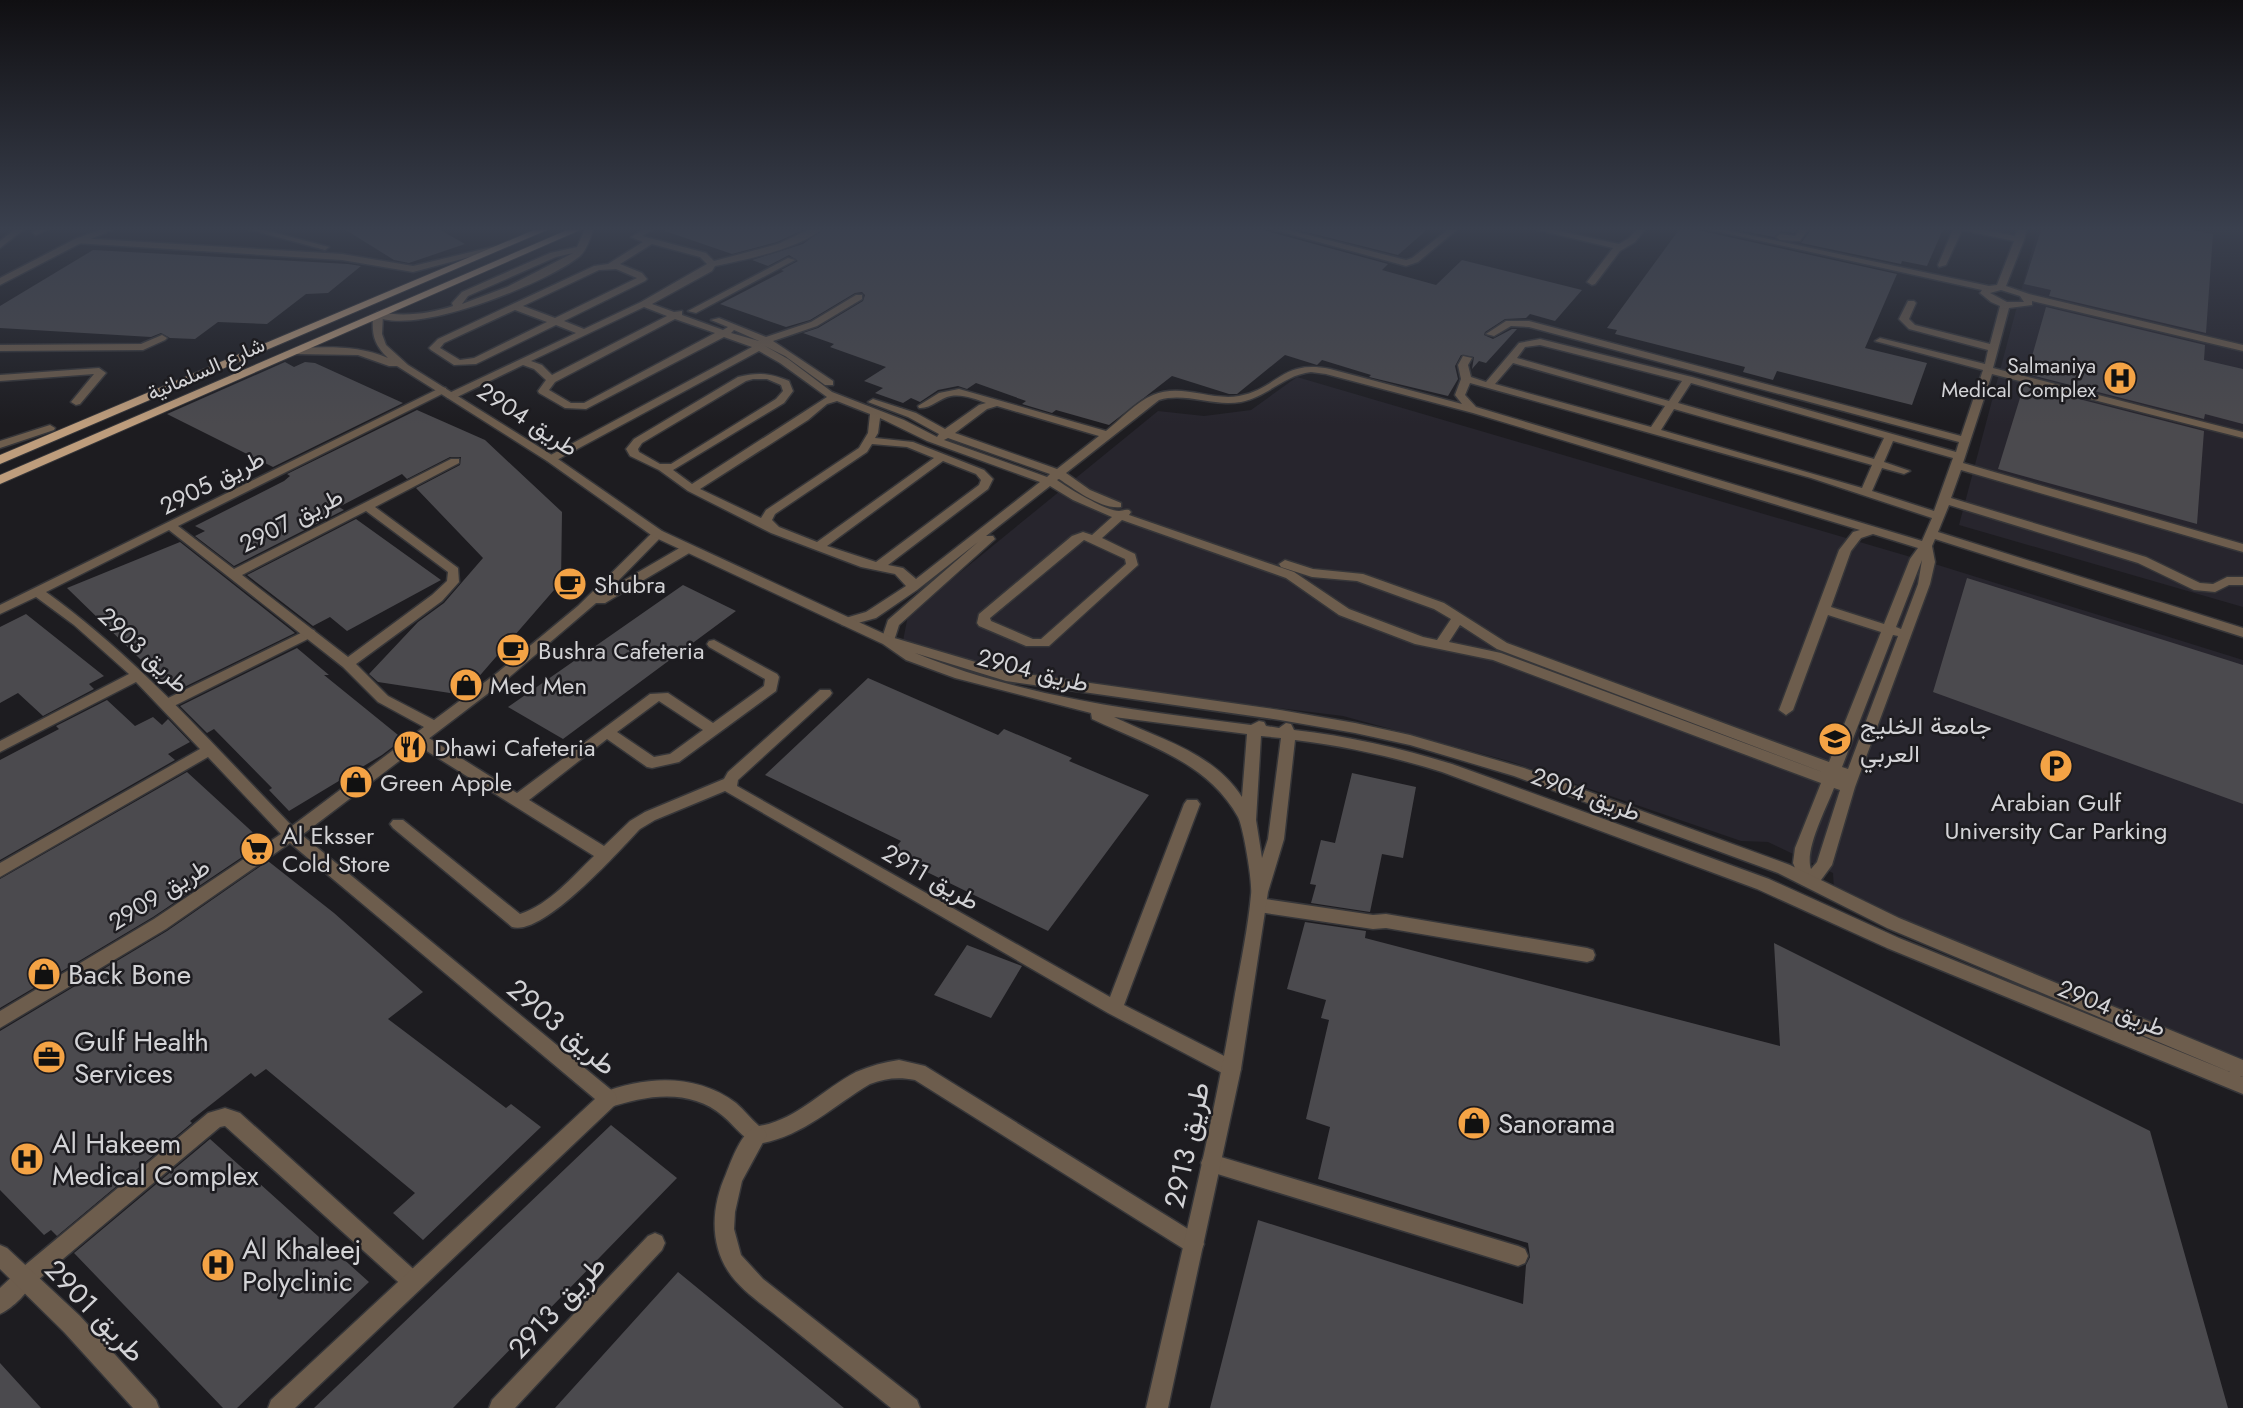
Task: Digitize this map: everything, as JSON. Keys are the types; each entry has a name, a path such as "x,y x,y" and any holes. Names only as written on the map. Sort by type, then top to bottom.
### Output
{"main road":[{"name":"شارع السلمانية","path":"0,460 394,293"},
{"name":"شارع السلمانية","path":"0,481 430,293"}],"street":[{"path":"378,315 403,320 459,309 495,293"},
{"path":"546,293 441,341 434,348 458,363 466,364 614,293"},
{"name":"طريق 2905","path":"0,610 447,393 523,362 665,293"},
{"path":"725,293 675,315 551,380 544,388 545,393 569,407 586,406 735,326"},
{"path":"1985,293 1986,296 2005,305 2026,305 2029,303 2028,297"},
{"path":"2016,293 2243,348"},
{"path":"655,298 735,326 763,343 838,398 1055,478 1077,498 1303,571 1359,578 1404,593 1439,606 1502,646 1850,782"},
{"path":"551,459 763,343 814,324 859,298"},
{"path":"1911,303 1904,319 1912,327 1993,348"},
{"path":"645,304 724,332 786,350 834,386 852,396 896,405 942,437"},
{"path":"1808,880 1803,871 1801,855 1916,559 1929,540 1945,500 1966,441 2005,305"},
{"path":"516,307 583,332"},
{"name":"طريق 2904","path":"378,315 377,334 381,346 404,367 551,459 658,534 888,641 911,657 960,675 1084,707 1368,747 1447,768 1744,877 1893,943 2243,1086"},
{"path":"1491,334 1509,323 1529,324 1966,441"},
{"path":"0,348 142,347 163,338"},
{"path":"1880,341 2240,436"},
{"path":"1489,385 1522,345 1540,342 1688,379 1890,436 1957,461 2243,548"},
{"name":"طريق 2904","path":"296,351 355,350 404,367"},
{"path":"1468,358 1463,369 1466,379 1460,395 1461,400 1474,410"},
{"path":"1511,359 1904,471"},
{"path":"523,362 538,367 551,380"},
{"path":"846,622 871,615 913,587 1159,396 1174,394 1214,401 1240,400 1261,392 1284,374 1302,369 1326,371 1474,410 1872,530 1929,540 2243,633"},
{"path":"0,377 99,371 101,373 76,402"},
{"path":"663,468 677,464 780,401 787,394 789,387 769,376 747,377 638,441 632,449 634,454 663,468 692,489 770,527 899,571 911,581 913,587"},
{"path":"1466,379 1655,430 1937,516"},
{"path":"1655,430 1688,379"},
{"path":"923,406 949,391 1107,435"},
{"path":"692,489 804,418 818,403 838,398"},
{"path":"942,437 983,407 997,403"},
{"path":"650,407 678,417"},
{"path":"770,527 766,521 770,512 863,450 873,433 875,412"},
{"path":"0,445 50,428"},
{"path":"1866,493 1890,436"},
{"path":"869,441 901,443 980,472 987,479 987,483 878,566"},
{"path":"819,545 942,457"},
{"name":"طريق 2907","path":"235,574 455,461"},
{"path":"888,641 893,623 922,594 1045,492 1055,478"},
{"path":"1945,500 2142,560 2198,587 2215,588 2227,580 2243,581"},
{"name":"طريق 2907","path":"348,664 437,598 453,582 454,571 368,507"},
{"path":"1094,539 1124,512"},
{"path":"1124,512 1290,575 1344,612 1420,641 1496,656 1832,775"},
{"path":"171,526 348,664 383,699 435,727"},
{"path":"1786,710 1849,542 1872,530"},
{"path":"583,610 658,534"},
{"path":"1083,536 1094,539 1131,557 1132,565 1044,643 1031,643 984,623 984,617 1076,539 1083,536"},
{"path":"1802,901 1808,880 1824,865 1850,782 1927,573 1929,540"},
{"path":"583,610 687,549"},
{"path":"1321,597 1340,575"},
{"name":"طريق 2903","path":"38,593 79,622 138,675 291,835 608,1100 279,1408"},
{"path":"0,596 13,604"},
{"path":"1824,609 1905,635"},
{"name":"طريق 2909","path":"1,1018 160,924 291,835 435,727 583,610"},
{"path":"1440,645 1459,617"},
{"path":"167,704 309,633"},
{"name":"طريق 2904","path":"888,641 901,642 1006,676 1275,715 1410,740 1508,769 1761,859 1894,923 2243,1069"},
{"path":"607,732 652,763 674,758 771,688 772,677 714,643"},
{"path":"0,747 138,675"},
{"path":"398,824 518,922 531,920 543,912 635,825 729,783 733,776 825,693"},
{"path":"517,800 655,698 663,696 713,730"},
{"path":"1084,707 1196,759 1227,786 1248,820"},
{"path":"1254,730 1275,715 1289,734"},
{"name":"طريق 2913","path":"1254,730 1248,820 1259,899"},
{"name":"طريق 2913","path":"1157,1408 1232,1069 1259,899 1276,839 1289,734"},
{"path":"419,739 605,855"},
{"path":"0,871 211,749"},
{"name":"طريق 2911","path":"729,783 731,789 1114,1008 1232,1069"},
{"path":"1114,1008 1192,804"},
{"path":"1259,899 1373,922 1386,921 1587,955"},
{"path":"909,1408 756,1286 735,1262 725,1233 725,1200 735,1168 757,1135 779,1130 878,1070 902,1066 919,1072 1194,1244"},
{"path":"608,1100 634,1090 658,1086 680,1088 704,1095 730,1110 744,1127 757,1135"},
{"path":"0,1303 25,1278 215,1119 225,1117 233,1119 413,1282"},
{"path":"1211,1163 1518,1256"},
{"name":"طريق 2913","path":"500,1408 655,1244"},
{"name":"طريق 2901","path":"0,1255 72,1324 148,1408"}],"shaded area":[{"name":"Salmaniya Medical Complex","path":"2021,293 2243,293 2243,607 1959,525"},
{"name":"جامعة الخليج العربي","path":"1297,377 1938,565 2243,660 2243,1064 1858,904 1834,889 1833,873 1768,842 1741,841 1512,762 1343,716 1039,679 903,641 908,615 1158,411 1204,416 1251,410"}],"building":[{"path":"22,293 328,293 306,294 267,324 218,322 195,339 170,338 161,333 151,337 0,328 0,306"},
{"path":"742,293 857,293 810,320 786,327 720,304"},
{"path":"863,293 1580,293 1555,321 1530,314 1526,318 1505,319 1485,332 1484,335 1493,339 1517,329 1486,363 1479,361 1472,369 1474,357 1461,355 1455,366 1458,379 1448,396 1369,377 1371,375 1322,360 1317,365 1285,355 1237,394 1229,394 1172,376 1109,425 1056,410 1052,413 1022,404 1026,401 976,383 967,389 958,386 938,390 920,402 911,398 903,403 875,393 883,388 864,381 886,367 830,347 834,344 803,333 818,328 863,301 865,295"},
{"path":"1633,293 1889,293 1865,348 1927,363 1912,405 1777,371 1773,380 1743,372 1745,367 1615,334 1617,330 1607,328"},
{"path":"2050,293 2209,293 2206,333 2049,296"},
{"path":"2046,307 2205,345 2204,360 2243,369 2243,424 2205,414 2204,419 2027,374"},
{"path":"285,362 294,367 305,362 315,363 403,403 273,467 167,414"},
{"path":"2024,385 2204,431 2197,524 1998,469"},
{"path":"417,410 485,440 562,512 561,582 463,695 378,682 369,674 418,622 444,603 483,558 416,488 460,465 461,457 450,457 407,479 402,474 339,507 344,510 234,566 195,536 205,531 195,526 284,481 290,476 287,474"},
{"path":"356,519 441,580 347,631 330,617 313,626 247,575"},
{"path":"180,542 295,633 174,692 67,588"},
{"path":"1967,578 2243,665 2243,804 1933,692"},
{"path":"683,585 736,611 563,739 508,707"},
{"path":"26,614 104,676 89,684 94,689 43,716 18,693 0,703 0,627"},
{"path":"297,648 329,675 324,675 403,739 382,755 289,811 269,790 272,788 214,729 207,733 180,706"},
{"path":"868,678 998,735 1004,729 1072,758 1069,761 1149,795 1048,931 890,854 901,841 765,775"},
{"path":"107,700 135,726 153,717 162,725 168,719 190,742 168,754 175,760 0,860 0,760 59,729 56,726"},
{"path":"187,772 260,839 249,846 254,849 153,917 0,1008 0,879"},
{"path":"1352,773 1416,787 1403,858 1382,854 1370,912 1311,903 1316,885 1310,884 1321,840 1335,843"},
{"path":"268,861 334,913 423,992 388,1019 506,1108 511,1104 541,1127 423,1240 393,1213 415,1193 266,1069 255,1077 251,1073 190,1121 192,1123 57,1236 51,1230 44,1235 0,1190 0,1031 167,931"},
{"path":"1305,922 1366,931 1365,938 1780,1046 1774,943 2150,1131 2228,1408 1210,1408 1258,1220 1523,1304 1526,1265 1530,1257 1528,1243 1318,1179 1330,1127 1306,1119 1329,1020 1321,1018 1326,1000 1287,989"},
{"path":"967,945 1022,966 991,1018 934,995"},
{"path":"611,1125 677,1178 453,1408 314,1408"},
{"name":"Al Khaleej Polyclinic","path":"210,1139 369,1282 237,1408 223,1408 74,1253"},
{"path":"678,1272 844,1408 555,1408"},
{"path":"0,1363 41,1408 0,1408"}],"place":[{"name":"Salmaniya Medical Complex","path":"2120,378"},
{"name":"Shubra","path":"570,584"},
{"name":"Bushra Cafeteria","path":"513,650"},
{"name":"Med Men","path":"466,685"},
{"name":"جامعة الخليج العربي","path":"1835,739"},
{"name":"Dhawi Cafeteria","path":"410,747"},
{"name":"Arabian Gulf University Car Parking","path":"2056,766"},
{"name":"Green Apple","path":"356,782"},
{"name":"Al Eksser Cold Store","path":"257,849"},
{"name":"Back Bone","path":"44,974"},
{"name":"Gulf Health Services","path":"49,1057"},
{"name":"Sanorama","path":"1474,1123"},
{"name":"Al Hakeem Medical Complex","path":"27,1159"},
{"name":"Al Khaleej Polyclinic","path":"218,1265"}]}
